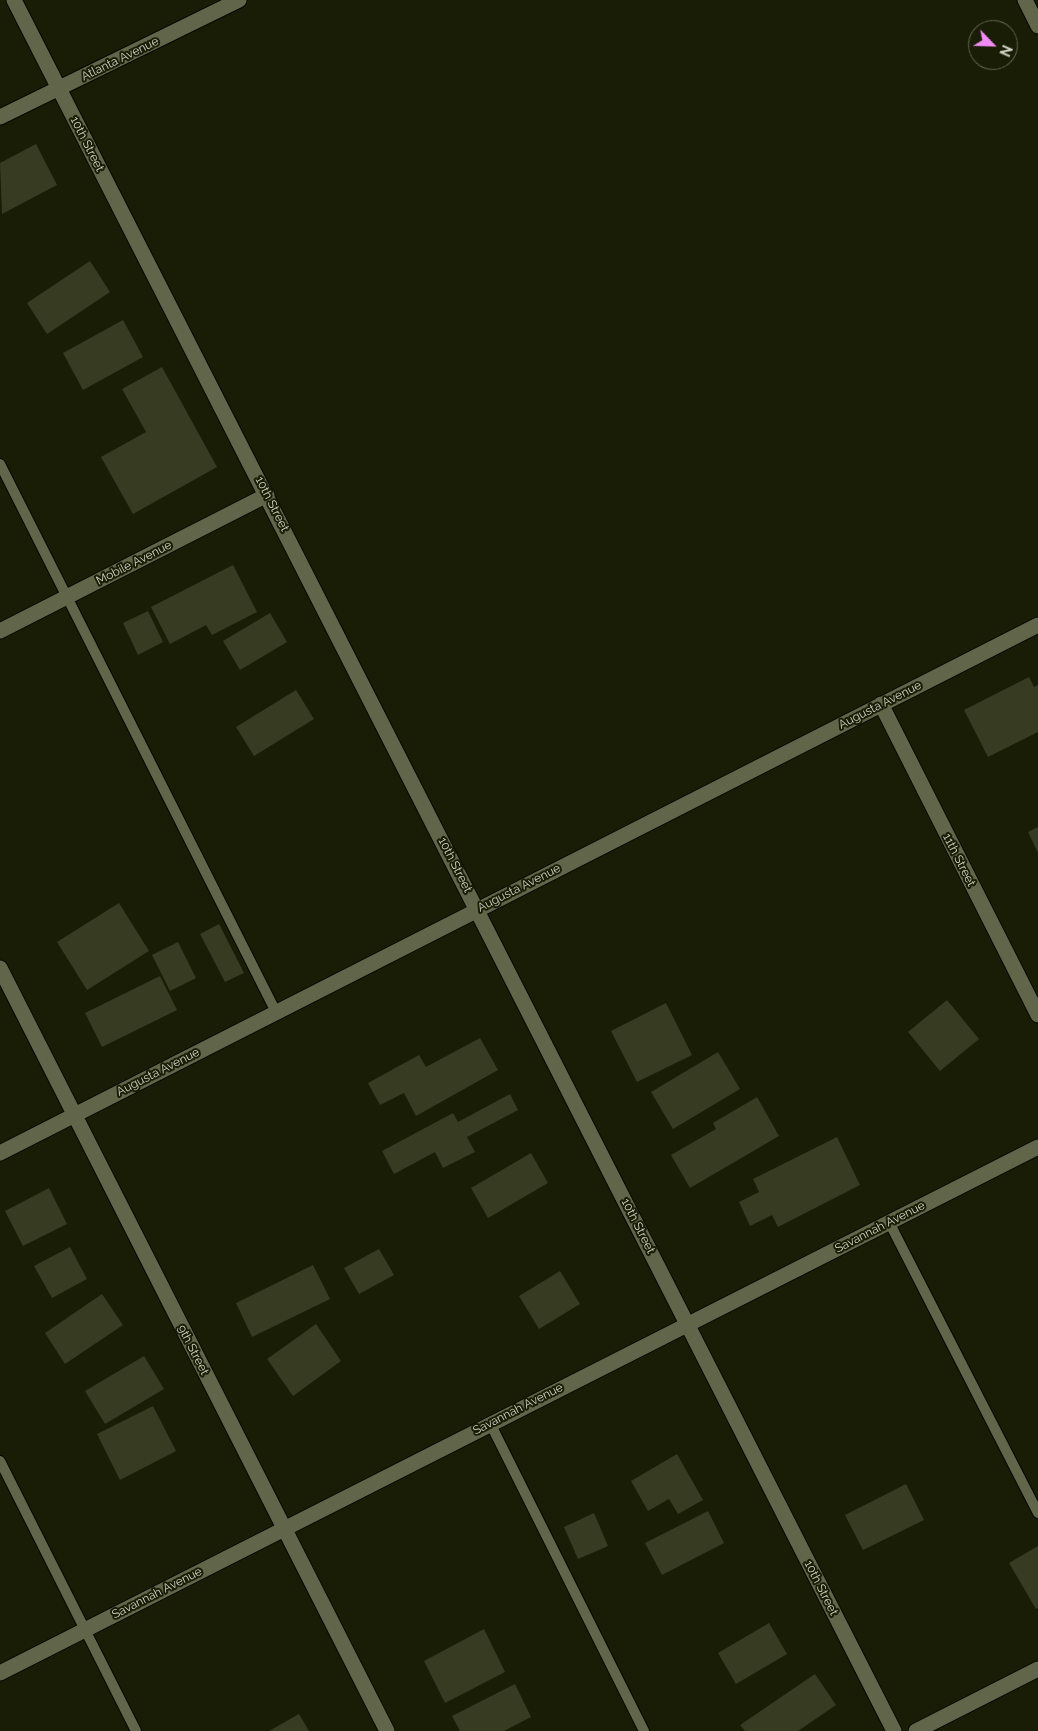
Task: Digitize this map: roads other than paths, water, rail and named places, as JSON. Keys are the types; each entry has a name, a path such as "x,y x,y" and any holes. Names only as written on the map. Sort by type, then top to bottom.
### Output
{"street":[{"name":"10th Street","path":"14,0 894,1731"},
{"name":"Atlanta Avenue","path":"0,117 239,0"},
{"path":"1025,0 1038,26"},
{"name":"Mobile Avenue","path":"0,631 267,495"},
{"name":"Augusta Avenue","path":"0,1153 1038,625"},
{"name":"11th Street","path":"881,704 1038,1015"},
{"name":"9th Street","path":"0,968 387,1731"},
{"name":"Savannah Avenue","path":"0,1673 687,1323 1038,1147"},
{"path":"916,1731 1038,1669"}],"lane":[{"path":"0,464 276,1012"},
{"path":"889,1222 1038,1513"},
{"path":"490,1423 644,1731"},
{"path":"0,1461 136,1731"}]}
